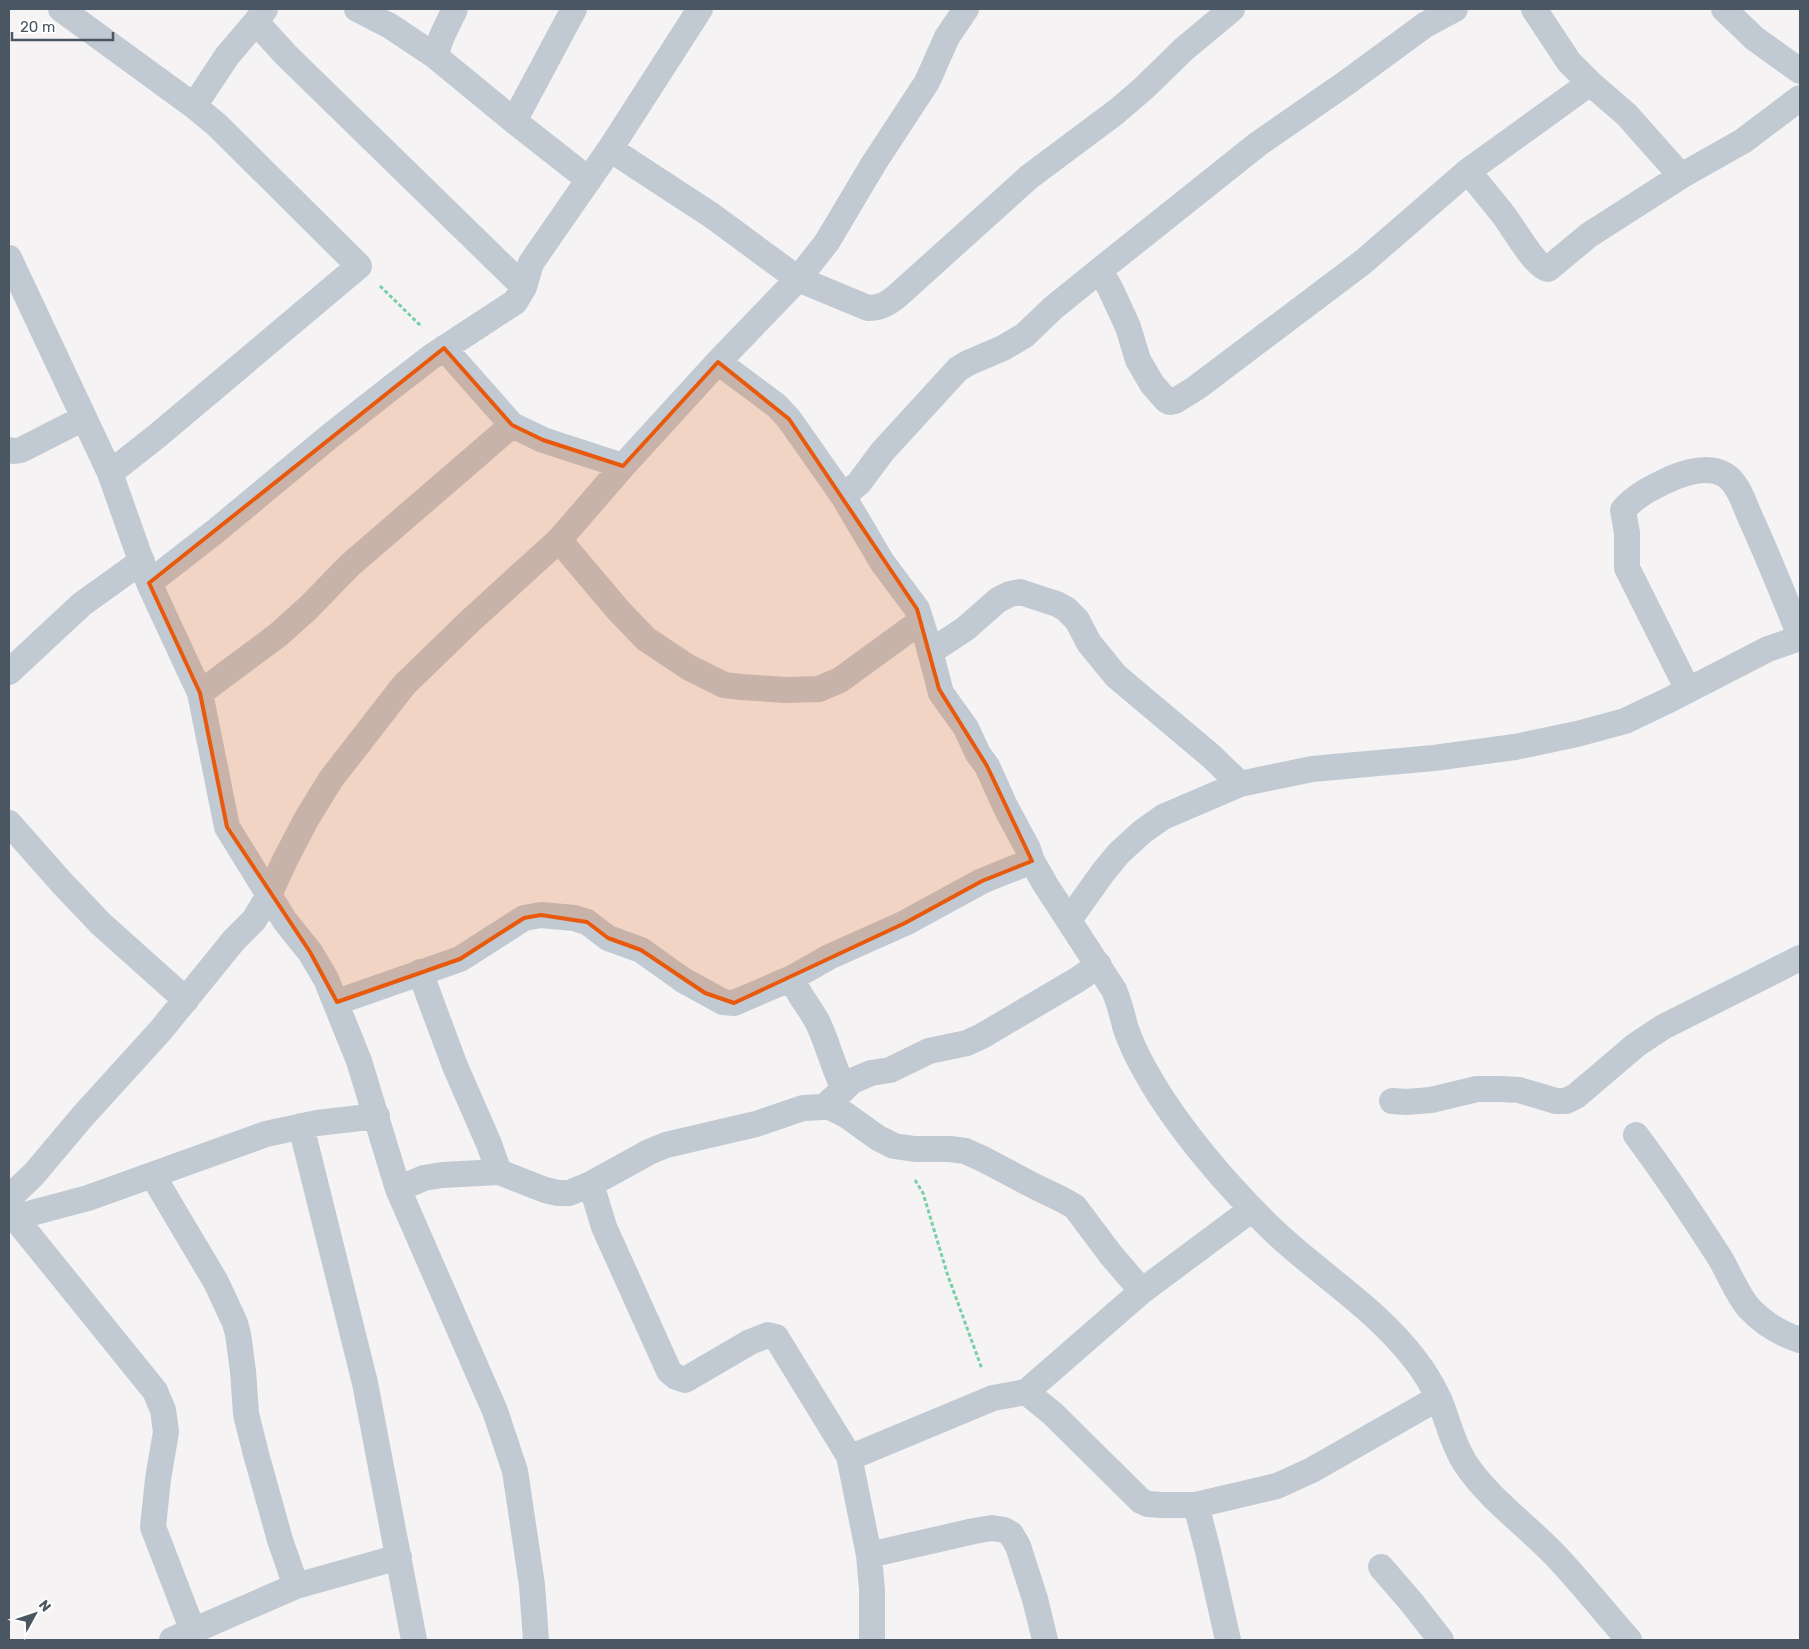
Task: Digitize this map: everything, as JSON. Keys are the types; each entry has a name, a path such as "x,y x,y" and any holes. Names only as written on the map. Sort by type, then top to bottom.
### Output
{"street":[{"path":"61,9 194,106 217,125 359,266 110,473"},
{"path":"357,9 390,26 435,56 589,180"},
{"path":"435,56 454,9"},
{"path":"514,121 574,9"},
{"path":"9,672 82,604 146,572 217,530 330,436 444,348 515,302 524,287 531,263 610,149 700,9"},
{"path":"11,1204 34,1174 186,1000 234,940 254,920 269,895 289,852 331,779 404,685 470,621 559,540 623,466 718,362 798,279 826,242 874,163 927,82 947,37 966,9"},
{"path":"610,149 711,214 798,279 868,308 878,308 886,305 1029,177 1116,112 1184,49 1232,9"},
{"path":"843,496 859,482 882,452 958,369 1003,348 1025,335 1053,308 1258,144 1425,25 1455,9"},
{"path":"1534,9 1569,62 1590,84 1627,115 1682,176"},
{"path":"1724,9 1754,38 1800,71"},
{"path":"194,106 227,56 261,16 293,62 524,287"},
{"path":"1100,270 1112,290 1128,327 1140,366 1166,400 1170,402 1175,401 1196,388 1363,262 1468,171 1590,84"},
{"path":"1468,171 1503,214 1529,252 1546,270 1589,235 1682,176 1743,141 1800,98"},
{"path":"9,258 110,473 146,572 200,693 227,827 285,921 310,952 326,979 360,1061 398,1189 489,1396 515,1471 532,1585 536,1640"},
{"path":"444,348 512,424 543,440 623,466"},
{"path":"718,362 777,406 789,419 843,496 882,562 917,609 941,693 961,720 978,754 987,766 1006,808 1028,849 1032,861 1099,965 1119,1001 1126,1027 1147,1073 1200,1150 1252,1209 1309,1262 1342,1287 1381,1321 1417,1361 1438,1398 1450,1435 1465,1463 1483,1486 1555,1555 1629,1640"},
{"path":"9,450 21,450 84,418"},
{"path":"200,693 278,635 308,608 350,565 512,424"},
{"path":"1069,920 1104,871 1142,832 1163,817 1240,784 1334,766 1434,758 1515,747 1577,734 1625,720 1686,691 1768,649 1800,637 1743,500 1730,479 1716,470 1684,473 1641,494 1623,510 1628,545 1627,568 1679,672 1686,691"},
{"path":"559,540 619,611 646,639 688,667 724,684 741,688 819,689 840,680 921,621"},
{"path":"930,652 965,629 998,600 1010,594 1020,592 1057,604 1066,608 1077,620 1089,643 1116,676 1211,756 1240,784"},
{"path":"9,823 101,924 186,1000"},
{"path":"336,1002 460,959 524,918 530,916 559,916 587,922 608,938 641,950 683,980 723,1002 734,1003 792,978 828,957 905,923 982,881 1032,861"},
{"path":"1392,1100 1406,1102 1431,1100 1477,1089 1499,1089 1519,1090 1556,1101 1566,1101 1576,1096 1636,1045 1663,1027 1800,958"},
{"path":"824,1107 852,1081 871,1073 890,1070 929,1051 967,1043 982,1036 1099,965"},
{"path":"420,972 455,1066 486,1135 499,1172"},
{"path":"792,978 796,989 806,1001 818,1022 834,1070 844,1089"},
{"path":"398,1189 424,1178 442,1175 499,1172 558,1193 572,1192 666,1145 756,1124 803,1108 824,1107 846,1115 878,1138 894,1146 915,1149 950,1149 965,1152 983,1159 1063,1200 1075,1207 1111,1255 1142,1291"},
{"path":"11,1204 80,1201 266,1134 301,1126 377,1116"},
{"path":"301,1126 365,1383 414,1640"},
{"path":"1636,1135 1674,1187 1748,1307 1779,1332 1800,1340"},
{"path":"153,1176 216,1282 235,1323 238,1334 246,1414 286,1560 296,1586"},
{"path":"591,1184 604,1228 669,1371 676,1377 685,1380 750,1342 768,1335 776,1337 849,1456 868,1555 872,1590 872,1640"},
{"path":"11,1204 155,1391 163,1410 166,1432 158,1479 153,1527 182,1636 296,1586 399,1557"},
{"path":"849,1456 861,1453 993,1398 1026,1392 1142,1291 1252,1209"},
{"path":"1026,1392 1052,1413 1141,1501 1148,1504 1196,1505 1277,1486 1312,1470 1438,1398"},
{"path":"1196,1505 1228,1640"},
{"path":"868,1555 974,1531 992,1528 1004,1530 1011,1534 1018,1546 1035,1599 1045,1640"},
{"path":"1381,1567 1440,1640"}],"path":[{"path":"359,266 444,348"},
{"path":"894,1146 923,1193 947,1273 993,1398"}],"highlighted area":[{"path":"444,348 512,425 543,440 623,466 718,362 789,419 917,609 939,689 987,766 1032,861 982,881 905,923 734,1003 705,993 641,950 608,938 587,922 541,915 524,918 460,959 337,1002 310,952 227,827 200,693 149,583"}]}
